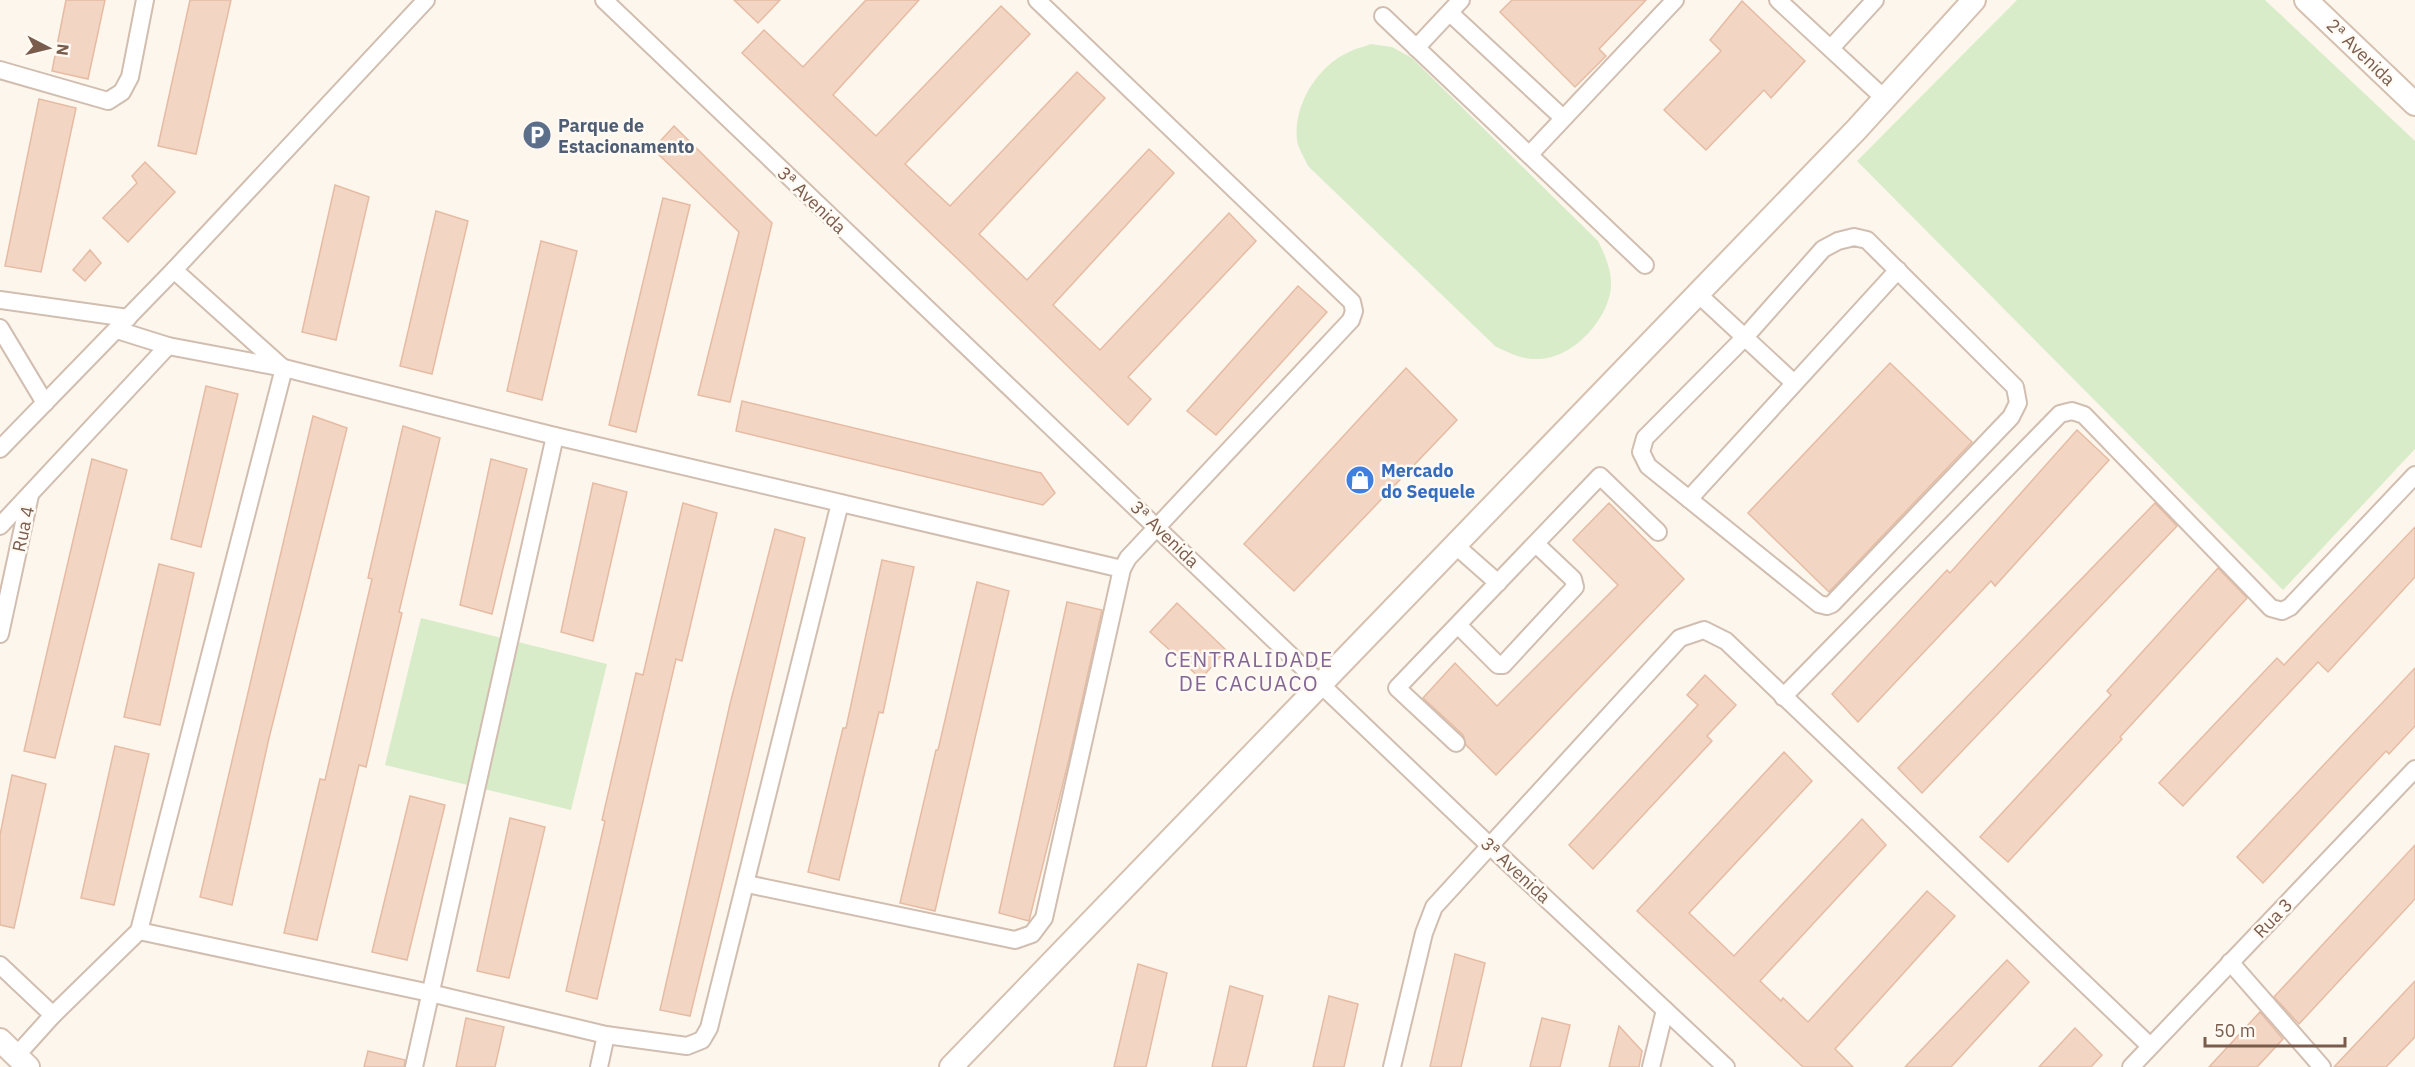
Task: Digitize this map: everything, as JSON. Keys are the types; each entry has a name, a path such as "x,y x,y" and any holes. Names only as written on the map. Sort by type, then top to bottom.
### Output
{"street":[{"path":"0,70 108,101 122,92 130,77 145,0"},
{"path":"0,449 123,324 426,0"},
{"name":"3ª Avenida","path":"604,0 1490,846 1726,1067"},
{"path":"747,884 1015,940 1032,934 1044,918 1122,569 1128,558 1157,526 1352,320 1354,311 1352,302 1037,0"},
{"path":"1416,48 1461,0"},
{"path":"1530,154 1675,0"},
{"path":"1778,0 1885,99"},
{"path":"1831,48 1875,0"},
{"path":"951,1067 1885,99 1974,0"},
{"name":"2ª Avenida","path":"2306,0 2415,104"},
{"path":"1449,13 1563,118"},
{"path":"1383,16 1645,265"},
{"path":"1854,237 1868,240 2015,387 2018,403 2012,417 1832,604 1827,606 1819,604 1648,466 1641,452 1645,438 1746,336 1823,249 1838,241 1854,237"},
{"path":"174,270 284,368"},
{"path":"1689,499 1898,270"},
{"path":"1698,294 1746,336 1794,383"},
{"path":"0,300 123,324 168,346 284,368 555,436 1122,569"},
{"path":"0,328 45,403"},
{"path":"0,526 168,346"},
{"path":"0,1040 22,1061 53,1015 139,931 284,368"},
{"path":"1783,697 2060,414 2072,411 2084,415 2271,608 2282,611 2290,607 2415,475"},
{"path":"414,1067 555,436"},
{"path":"1456,742 1397,688 1600,476 1658,532"},
{"name":"Rua 4","path":"0,634 30,494"},
{"path":"139,931 430,993 606,1035 687,1046 702,1040 709,1028 747,884 840,503"},
{"path":"1458,625 1498,665 1503,665 1575,587 1573,579 1536,544"},
{"path":"1455,545 1498,583"},
{"path":"1392,1067 1424,933 1434,907 1680,638 1704,630 1726,641 2150,1046"},
{"name":"Rua 3","path":"2131,1067 2415,769"},
{"path":"2230,962 2322,1067"},
{"path":"0,965 53,1015"},
{"path":"1651,1067 1665,1010"},
{"path":"599,1067 606,1035"}],"green space":[{"path":"2017,0 2265,0 2415,141 2415,449 2283,590 1857,161"},
{"path":"1371,44 1392,47 1412,58 1598,241 1610,273 1610,294 1593,328 1574,346 1551,357 1533,359 1516,356 1495,346 1308,166 1297,140 1297,127 1303,101 1309,88 1337,58"},
{"path":"421,618 607,664 571,810 385,765"}],"building":[{"path":"66,0 105,0 88,79 52,71"},
{"path":"190,0 231,0 196,154 158,146"},
{"path":"734,0 780,0 758,23"},
{"path":"866,0 919,0 833,95 876,136 1001,6 1030,34 905,164 950,206 1077,72 1105,98 979,234 1027,280 1149,149 1174,173 1053,305 1100,350 1229,213 1256,241 1128,377 1151,399 1128,425 742,53 764,30 803,67"},
{"path":"1512,0 1646,0 1599,49 1606,56 1575,87 1500,12"},
{"path":"1742,1 1805,61 1771,98 1764,90 1706,150 1664,110 1721,51 1710,40"},
{"path":"39,99 76,108 41,272 5,266"},
{"path":"674,126 772,223 730,402 698,395 739,232 653,149"},
{"path":"145,162 175,192 128,242 103,218 137,183 132,176"},
{"path":"335,185 369,197 336,340 302,332"},
{"path":"663,198 690,205 636,432 609,425"},
{"path":"436,211 468,221 432,374 400,366"},
{"path":"541,241 577,251 542,400 507,391"},
{"path":"90,250 101,263 85,281 73,270"},
{"path":"1298,286 1327,312 1216,435 1187,411"},
{"path":"1890,363 1972,442 1829,592 1748,513"},
{"path":"1406,368 1457,420 1294,591 1244,544"},
{"path":"206,386 238,394 201,547 171,539"},
{"path":"742,401 1041,473 1055,493 1043,505 736,431"},
{"path":"313,416 347,428 269,738 232,905 200,897"},
{"path":"403,426 440,438 399,612 402,613 366,767 359,765 317,940 284,933 320,779 325,780 372,579 368,578"},
{"path":"2077,430 2109,460 1995,586 1991,581 1858,722 1832,694 1947,570 1950,573"},
{"path":"92,459 127,470 55,758 24,751"},
{"path":"491,459 527,469 492,614 460,605"},
{"path":"593,483 627,492 593,641 561,632"},
{"path":"683,503 717,513 682,661 676,659 597,999 566,991 636,673 643,675"},
{"path":"1609,503 1684,579 1496,775 1466,745 1463,735 1423,698 1455,663 1497,706 1618,585 1573,540"},
{"path":"2155,503 2177,526 1922,793 1898,768"},
{"path":"2415,527 2415,577 2328,672 2318,662 2183,806 2159,783 2277,658 2284,665"},
{"path":"775,529 805,538 690,1016 660,1010 730,704"},
{"path":"882,560 914,567 883,713 879,712 839,880 808,872 843,728 846,728"},
{"path":"159,564 194,573 160,725 124,717"},
{"path":"2218,568 2247,598 2120,737 2122,739 2008,862 1980,837 2111,695 2107,691"},
{"path":"977,582 1009,591 935,911 900,903"},
{"path":"1067,602 1102,610 1069,759 1029,921 999,913"},
{"path":"1177,603 1226,650 1201,679 1150,632"},
{"path":"2415,668 2415,726 2389,754 2386,751 2263,883 2237,857"},
{"path":"1705,675 1736,705 1707,736 1712,741 1593,869 1569,845 1698,705 1687,695"},
{"path":"115,746 149,754 114,905 81,898"},
{"path":"1784,752 1812,781 1689,913 1734,956 1862,819 1886,845 1760,981 1781,1001 1783,998 1808,1022 1927,891 1955,916 1835,1049 1853,1067 1803,1067 1637,911"},
{"path":"12,775 46,784 14,928 0,925 0,835"},
{"path":"410,796 445,805 407,960 372,952"},
{"path":"510,818 545,827 509,978 477,971"},
{"path":"2415,845 2415,899 2299,1024 2274,997"},
{"path":"1455,954 1485,963 1461,1067 1430,1067"},
{"path":"2007,960 2029,982 1951,1067 1905,1067"},
{"path":"1138,964 1167,973 1146,1067 1114,1067"},
{"path":"2415,981 2415,1037 2386,1067 2334,1067"},
{"path":"1230,986 1263,996 1246,1067 1212,1067"},
{"path":"1329,996 1358,1004 1344,1067 1313,1067"},
{"path":"2260,1012 2283,1039 2257,1067 2209,1067"},
{"path":"466,1018 504,1027 495,1067 456,1067"},
{"path":"1542,1018 1570,1025 1560,1067 1530,1067"},
{"path":"1619,1026 1642,1051 1639,1067 1609,1067"},
{"path":"2075,1028 2102,1055 2091,1067 2039,1067"},
{"path":"368,1051 405,1060 404,1067 364,1067"}],"place":[{"name":"Parque de Estacionamento","path":"537,135"},
{"name":"Mercado do Sequele","path":"1360,480"}],"district":[{"name":"CENTRALIDADE DE CACUACO","path":"1249,671"}]}
